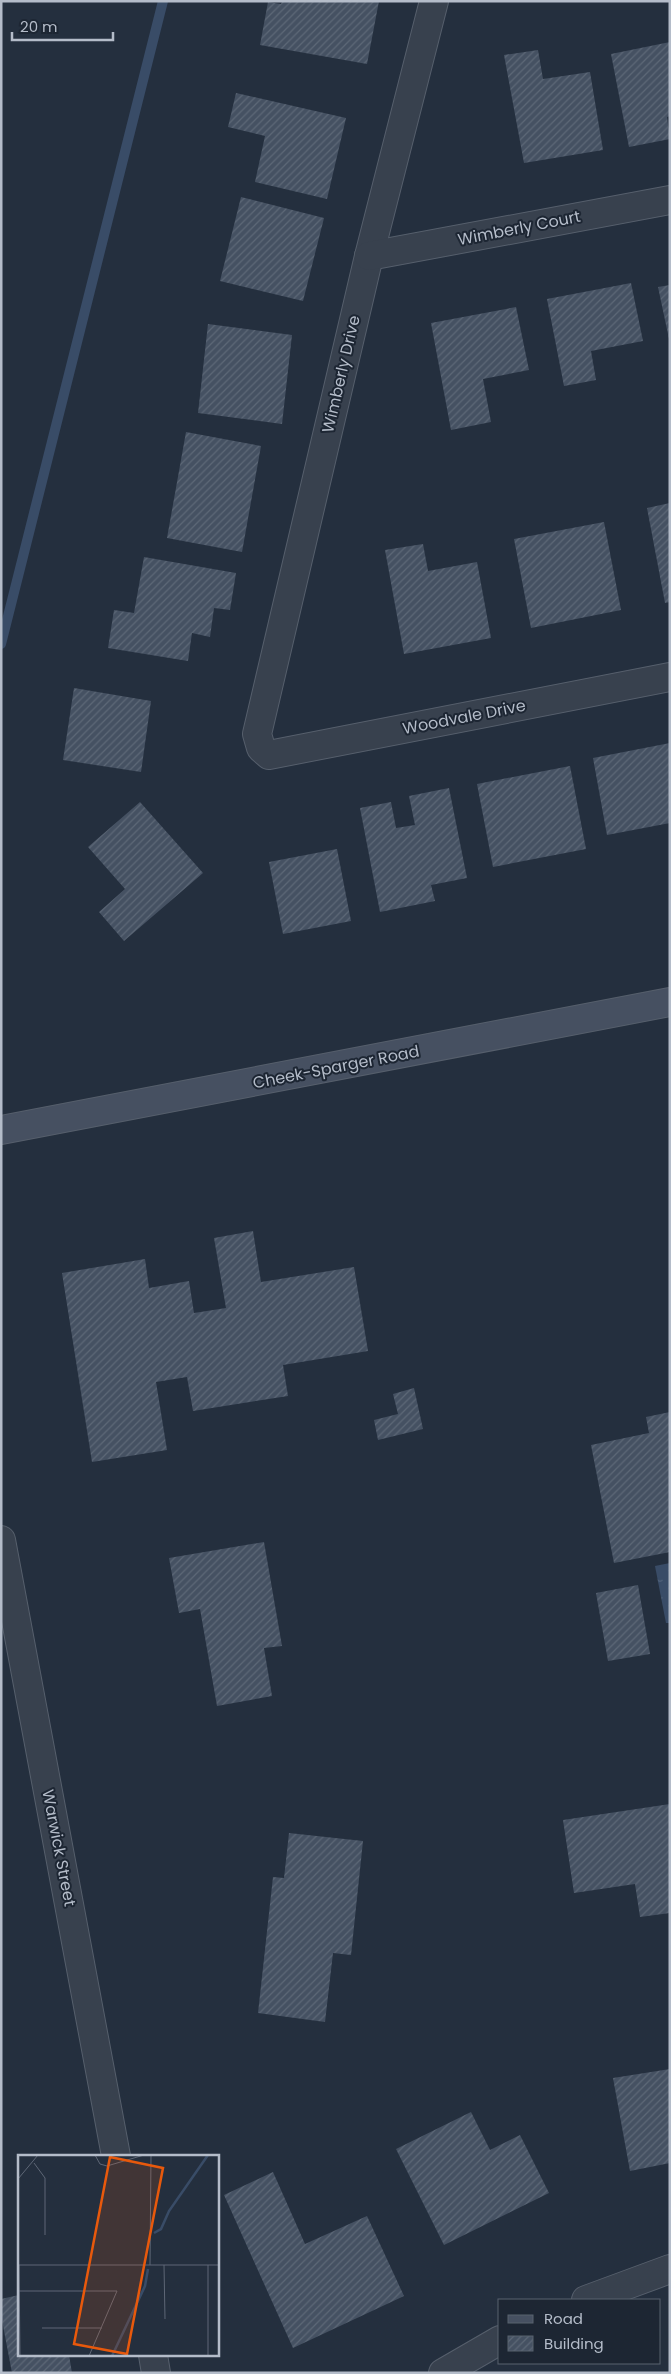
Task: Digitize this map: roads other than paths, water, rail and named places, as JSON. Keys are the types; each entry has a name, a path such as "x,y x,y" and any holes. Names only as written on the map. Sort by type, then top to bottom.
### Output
{"main road":[{"name":"Cheek-Sparger Road","path":"1,1130 670,1002"}],"street":[{"name":"Wimberly Drive","path":"261,748 257,734 369,256 434,1"},
{"name":"Wimberly Court","path":"369,256 670,200"},
{"name":"Woodvale Drive","path":"261,748 269,754 670,677"},
{"name":"Warwick Street","path":"1,1540 116,2155"},
{"path":"589,2299 670,2269"},
{"path":"443,2373 498,2341"},
{"path":"153,2356 156,2373"}],"water":[{"path":"670,1563 670,1623 666,1623 655,1566"}],"waterway":[{"path":"1,644 163,1"}]}
